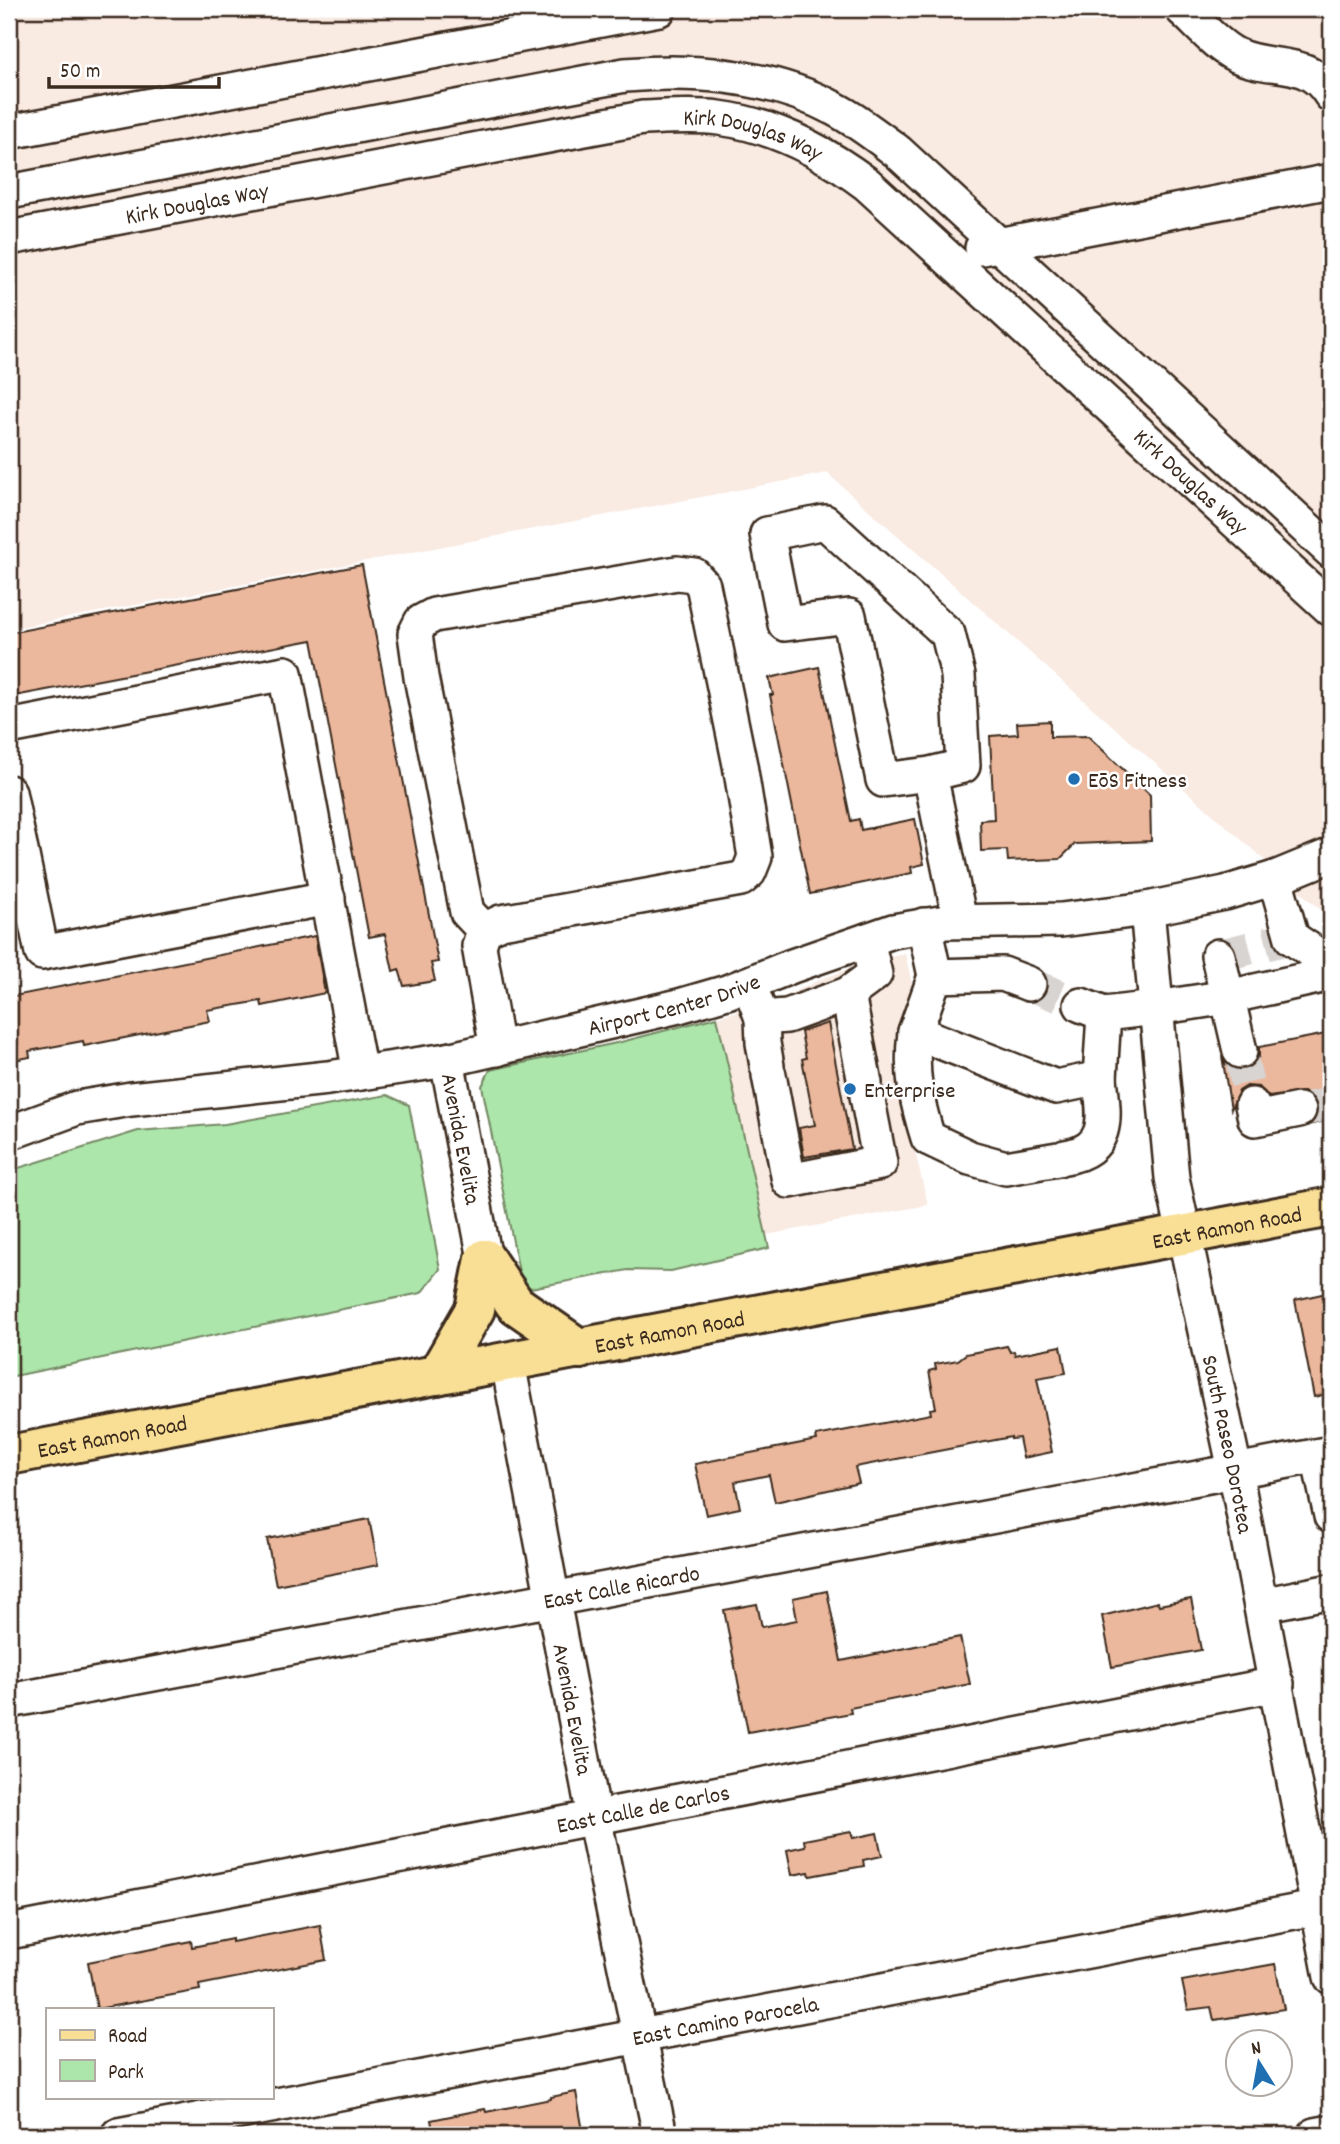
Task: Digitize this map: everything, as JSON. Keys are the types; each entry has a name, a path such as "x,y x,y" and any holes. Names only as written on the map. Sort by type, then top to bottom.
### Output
{"main road":[{"name":"East Ramon Road","path":"9,1455 1331,1207"},
{"path":"485,1259 514,1304 580,1349"},
{"path":"437,1375 475,1309 485,1259"}],"street":[{"path":"9,132 659,9"},
{"path":"1182,9 1233,53 1244,58 1298,67 1319,79 1331,95"},
{"name":"Kirk Douglas Way","path":"9,192 625,75 695,72 766,84 803,94 835,109 898,152 1331,551"},
{"name":"Kirk Douglas Way","path":"9,238 643,118 719,118 757,127 799,142 837,162 867,184 1331,608"},
{"path":"176,160 184,205"},
{"path":"945,256 1331,181"},
{"path":"825,522 948,634 958,675 963,766 930,775 883,780 849,616 785,624 767,534 825,522"},
{"path":"484,930 467,912 456,863 415,634 421,622 434,615 576,590 677,573 694,575 703,585 740,765 755,857 749,872 741,879 501,922 484,930 479,946 498,1049"},
{"path":"9,727 285,673 360,1073"},
{"path":"930,775 960,921"},
{"path":"9,792 42,953 328,898"},
{"name":"Airport Center Drive","path":"9,1133 77,1108 131,1099 209,1092 447,1060 678,1006 749,984 893,931 960,921 1061,920 1147,909 1275,878 1331,855"},
{"path":"1275,878 1287,939 1331,964"},
{"name":"South Paseo Dorotea","path":"1147,909 1172,1178 1325,1906 1331,1977"},
{"path":"924,925 935,976 915,1032 912,1061 918,1106 928,1139 970,1158 1006,1168 1081,1155 1100,1137 1103,1126 1093,1009 1156,1008 1228,997 1331,974"},
{"path":"762,1018 787,1016 848,994 875,974 867,940"},
{"path":"1219,956 1240,1051"},
{"path":"935,976 1016,979"},
{"path":"749,984 762,1018 762,1042 789,1181 880,1163 848,994"},
{"path":"915,1032 1056,1087 1100,1077"},
{"name":"Avenida Evelita","path":"447,1060 485,1259"},
{"path":"1252,1105 1255,1119 1299,1110"},
{"name":"Avenida Evelita","path":"508,1363 594,1817 660,2135"},
{"path":"1324,1455 1331,1516"},
{"name":"East Calle Ricardo","path":"9,1701 1324,1455"},
{"path":"1261,1605 1331,1591"},
{"name":"East Calle de Carlos","path":"9,1932 1277,1684"},
{"name":"East Camino Parocela","path":"118,2135 1325,1906"},
{"path":"1315,2135 1331,2132"}],"shaded area":[{"path":"9,9 1331,9 1331,919 827,473 9,629"},
{"path":"905,953 912,985 892,1058 928,1205 766,1235 717,1017 781,998 865,963"}],"green space":[{"path":"717,1017 769,1248 671,1271 628,1270 531,1288 521,1282 482,1086 490,1070 621,1042"},
{"path":"387,1095 409,1105 440,1269 421,1293 9,1377 9,1171 138,1131 225,1124"}],"building":[{"path":"362,565 438,962 431,963 435,981 404,986 399,969 393,971 385,934 369,937 312,640 9,697 9,633"},
{"path":"819,667 851,821 859,819 861,830 915,819 924,864 911,867 912,873 810,894 770,695 773,695 769,678"},
{"name":"EōS Fitness","path":"1050,721 1050,737 1088,736 1150,795 1151,841 1075,844 1060,859 1008,861 1007,850 981,851 980,820 994,819 990,736 1018,734 1017,723"},
{"path":"315,936 325,993 262,1006 261,1001 207,1010 210,1021 84,1046 83,1041 29,1051 30,1057 9,1061 9,997"},
{"name":"Enterprise","path":"828,1023 852,1149 804,1157 799,1128 815,1125 802,1059 806,1058 801,1032"},
{"path":"1331,1033 1331,1120 1312,1124 1318,1105 1313,1097 1304,1092 1269,1097 1259,1087 1247,1086 1239,1091 1231,1109 1222,1056 1226,1065 1244,1070 1254,1065 1259,1056 1259,1047"},
{"path":"1331,1292 1331,1393 1314,1397 1295,1300"},
{"path":"1007,1346 1015,1355 1061,1346 1066,1373 1037,1378 1052,1452 1023,1458 1019,1438 1011,1437 855,1467 859,1483 775,1502 769,1475 735,1482 740,1508 706,1515 695,1464 817,1440 816,1436 931,1414 930,1409 936,1408 929,1371 936,1369 935,1364 958,1360 966,1354"},
{"path":"369,1519 378,1565 276,1585 267,1539"},
{"path":"827,1591 841,1661 960,1637 970,1684 850,1708 851,1713 748,1732 724,1610 757,1604 762,1627 797,1620 793,1598"},
{"path":"1191,1599 1201,1650 1112,1667 1102,1616 1158,1602 1159,1605"},
{"path":"851,1831 853,1838 877,1833 882,1856 863,1860 864,1866 810,1876 809,1872 792,1875 787,1850 805,1846 804,1840"},
{"path":"320,1925 326,1960 199,1985 200,1990 97,2008 88,1962 191,1941 192,1947 232,1939 232,1942"},
{"path":"1275,1964 1284,2009 1214,2020 1211,2007 1188,2010 1182,1981"},
{"path":"576,2092 583,2131 561,2135 434,2135 431,2120 485,2109 486,2112"}],"tunnel":[{"path":"1218,956 1282,940"},
{"path":"1029,984 1081,1005"},
{"path":"1240,1051 1252,1105"},
{"path":"1299,1110 1331,1104"}],"place":[{"name":"EōS Fitness","path":"1074,779"},
{"name":"Enterprise","path":"850,1089"}]}
